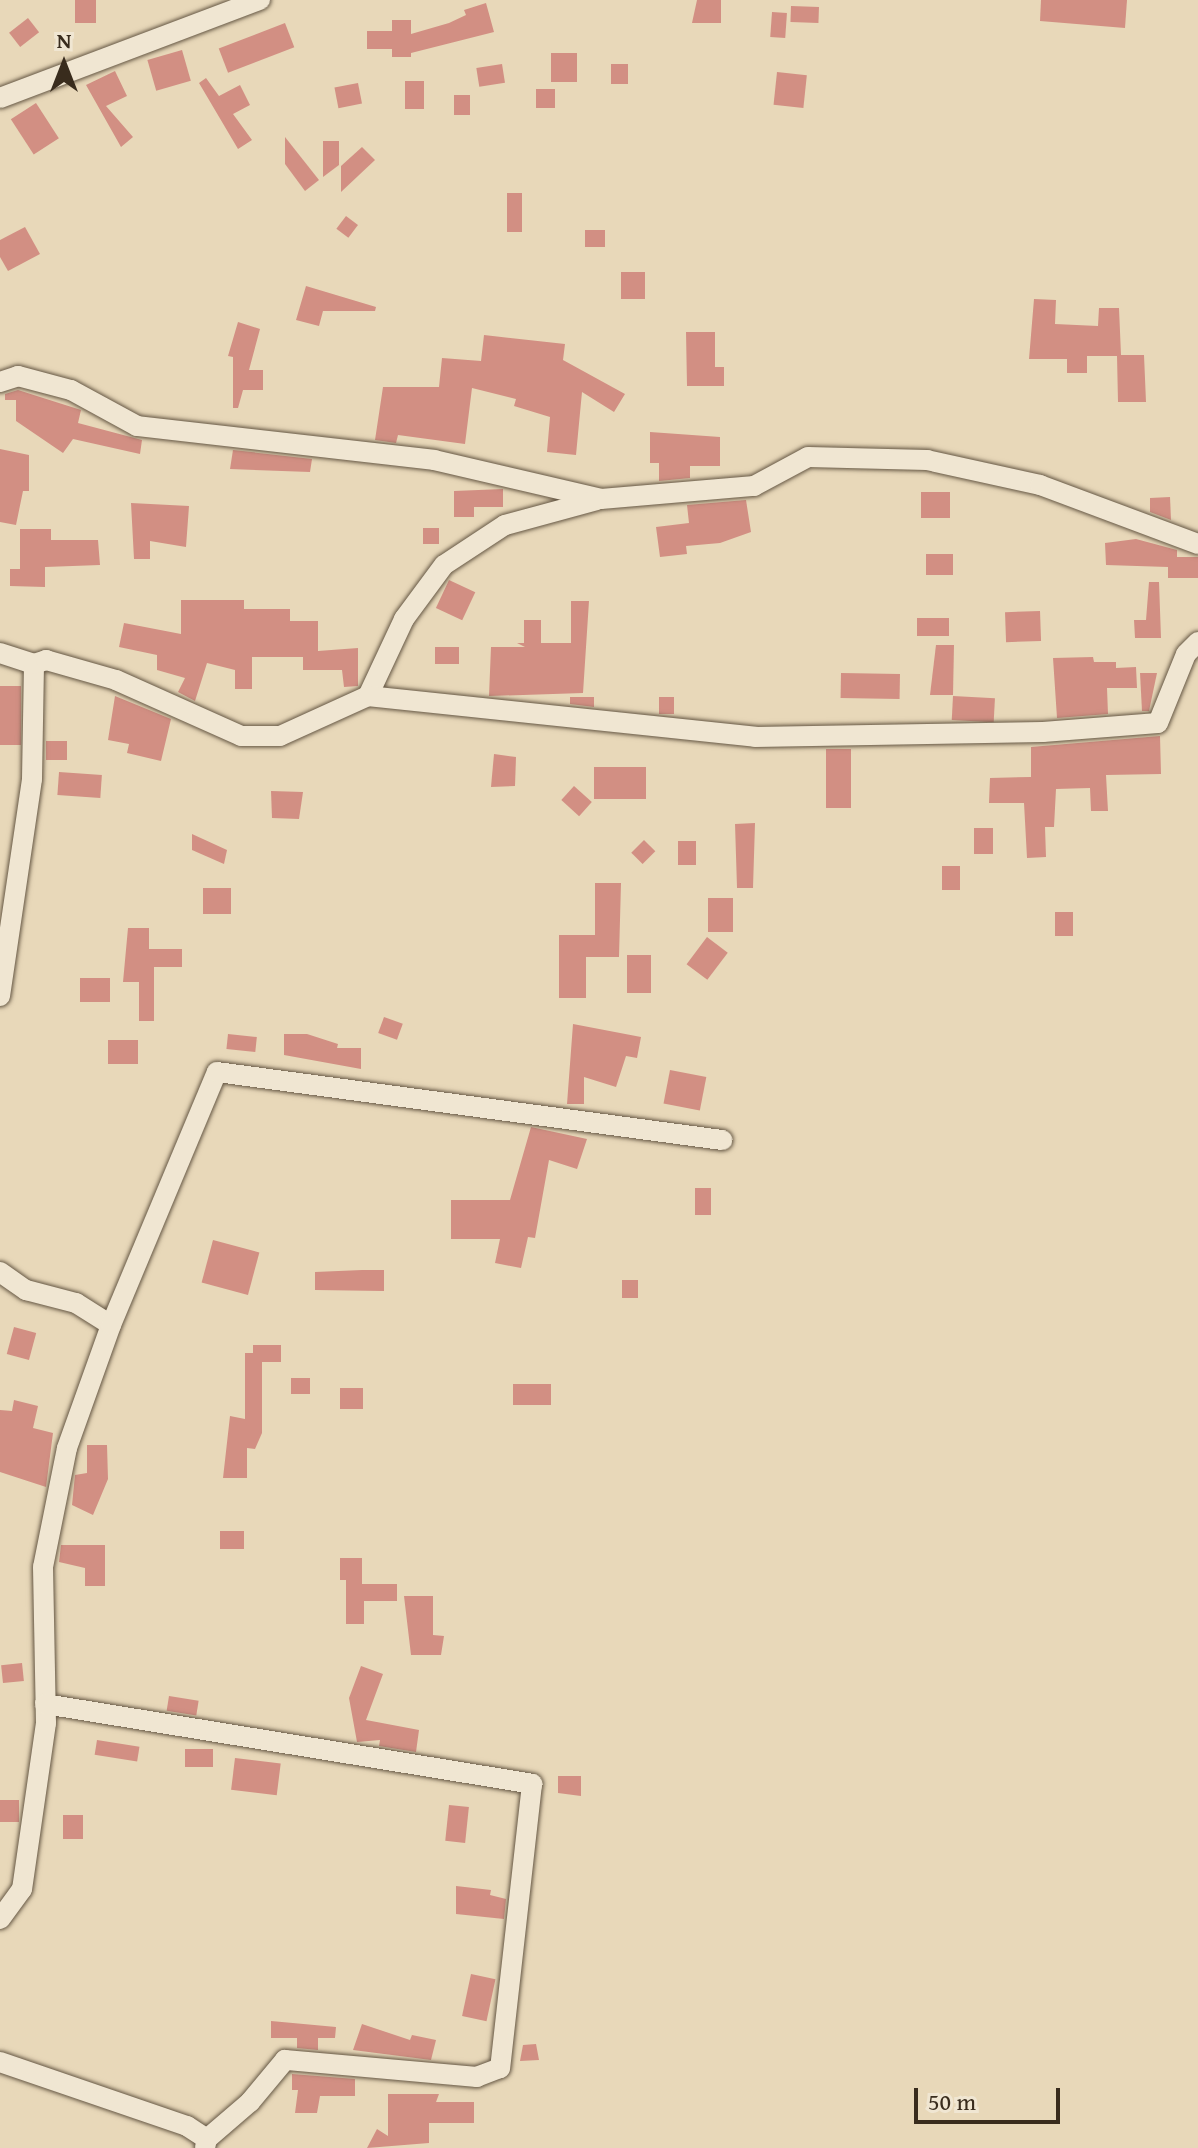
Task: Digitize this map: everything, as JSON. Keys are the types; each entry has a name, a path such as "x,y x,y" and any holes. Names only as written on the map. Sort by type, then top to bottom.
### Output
{"street":[{"path":"0,98 260,0"},
{"path":"0,382 18,376 71,390 137,426 434,460 601,499"},
{"path":"368,696 404,619 444,565 505,525 601,499 754,486 808,457 927,460 1040,485 1198,544"},
{"path":"0,653 34,664 46,660 116,680 241,736 280,736 368,696 755,737 1043,732 1158,723 1186,654 1198,642"},
{"path":"0,996 32,779 34,664"},
{"path":"0,1919 22,1889 45,1704 43,1567 67,1448 111,1325 217,1072 722,1140"},
{"path":"0,1272 26,1290 76,1303 111,1325"},
{"path":"0,2062 187,2126 206,2144 250,2102 285,2060 477,2077 500,2068 532,1784 45,1704"}],"building":[{"path":"75,0 96,0 96,23 75,23"},
{"path":"697,0 721,0 721,23 692,23"},
{"path":"1041,0 1127,0 1125,28 1040,21"},
{"path":"486,3 494,32 411,53 411,57 392,57 392,49 367,49 367,31 392,31 392,20 411,20 411,34 449,23 466,15 464,10"},
{"path":"791,6 819,7 818,23 790,22"},
{"path":"772,12 787,13 785,38 770,37"},
{"path":"28,18 39,32 20,47 9,33"},
{"path":"285,23 294,47 228,73 219,48"},
{"path":"182,50 191,81 156,91 147,60"},
{"path":"551,53 577,53 577,82 551,82"},
{"path":"502,64 505,83 479,87 476,68"},
{"path":"611,64 628,64 628,84 611,84"},
{"path":"115,71 127,96 106,106 133,137 121,147 86,85"},
{"path":"777,72 807,75 803,108 774,105"},
{"path":"206,78 219,96 240,85 250,105 233,114 252,140 238,149 199,83"},
{"path":"405,81 424,81 424,109 405,109"},
{"path":"358,83 362,104 338,108 334,88"},
{"path":"536,89 555,89 555,108 536,108"},
{"path":"454,95 470,95 470,115 454,115"},
{"path":"36,103 59,138 34,155 11,119"},
{"path":"285,137 319,180 305,191 285,164"},
{"path":"323,141 339,141 339,165 323,177"},
{"path":"362,147 375,160 341,192 341,166"},
{"path":"507,193 522,193 522,232 507,232"},
{"path":"346,216 358,225 348,238 336,229"},
{"path":"25,227 40,254 8,271 0,257 0,240"},
{"path":"585,230 605,230 605,247 585,247"},
{"path":"621,272 645,272 645,299 621,299"},
{"path":"306,286 376,307 375,311 323,311 319,326 296,320"},
{"path":"1034,299 1056,300 1055,324 1098,326 1099,308 1119,308 1121,355 1144,355 1146,402 1118,402 1117,356 1087,356 1087,373 1067,373 1067,359 1029,359"},
{"path":"238,322 260,329 249,370 263,370 263,390 243,390 238,408 233,408 233,357 228,356"},
{"path":"686,332 715,332 715,367 724,367 724,386 687,386"},
{"path":"484,335 565,344 563,360 625,394 614,412 582,392 576,455 547,452 550,417 514,406 516,399 472,388 465,444 398,435 396,443 375,440 383,387 439,387 442,358 481,361"},
{"path":"18,390 81,410 78,423 142,440 140,454 73,439 63,453 16,421 16,400 5,400 5,394"},
{"path":"650,432 720,437 720,466 690,466 690,478 659,481 659,463 650,463"},
{"path":"0,449 29,455 29,491 23,491 16,525 0,522"},
{"path":"233,450 312,459 310,472 230,469"},
{"path":"503,489 503,507 474,507 474,517 454,517 454,491"},
{"path":"921,492 950,492 950,518 921,518"},
{"path":"1170,497 1171,520 1150,512 1150,498"},
{"path":"746,500 751,532 720,543 686,546 687,554 660,557 656,527 689,523 687,505"},
{"path":"131,503 189,506 186,547 150,541 150,559 134,559"},
{"path":"423,528 439,528 439,544 423,544"},
{"path":"20,529 51,529 51,540 98,540 100,565 45,567 45,587 10,586 10,569 20,569"},
{"path":"1136,539 1177,550 1177,557 1198,557 1198,578 1168,578 1168,567 1106,565 1105,543"},
{"path":"926,554 953,554 953,575 926,575"},
{"path":"449,580 475,592 462,620 436,608"},
{"path":"1149,582 1159,582 1161,638 1135,638 1134,620 1146,620"},
{"path":"181,600 244,600 244,609 290,609 290,621 318,621 318,651 358,648 358,686 344,687 342,670 303,670 303,657 252,657 252,689 235,689 235,670 207,663 195,701 178,692 185,678 157,670 157,655 119,647 124,623 181,634"},
{"path":"571,601 589,601 583,693 489,696 491,647 525,647 517,643 524,643 524,620 541,620 541,643 571,643"},
{"path":"1040,611 1041,641 1006,642 1005,612"},
{"path":"917,618 949,618 949,636 917,636"},
{"path":"936,645 954,645 953,695 930,695"},
{"path":"435,647 459,647 459,664 435,664"},
{"path":"1093,657 1094,662 1116,662 1116,668 1136,667 1137,688 1107,688 1108,714 1057,718 1053,658"},
{"path":"841,673 900,674 900,699 841,698"},
{"path":"1140,673 1157,673 1149,711 1142,711"},
{"path":"0,686 21,686 21,745 0,745"},
{"path":"115,696 171,719 161,761 127,753 129,744 108,740"},
{"path":"953,696 995,698 994,722 952,720"},
{"path":"570,697 594,697 594,707 570,704"},
{"path":"659,697 674,697 674,714 659,714"},
{"path":"1160,736 1161,774 1106,775 1108,811 1091,811 1090,788 1056,789 1054,827 1045,827 1046,857 1027,858 1024,803 989,803 990,778 1031,777 1031,747"},
{"path":"46,741 67,741 67,760 46,760"},
{"path":"826,749 851,749 851,808 826,808"},
{"path":"494,754 516,757 515,786 491,787"},
{"path":"594,767 646,767 646,799 594,799"},
{"path":"59,772 102,775 100,798 57,795"},
{"path":"574,786 592,802 579,816 561,800"},
{"path":"271,791 303,792 299,819 272,818"},
{"path":"755,823 753,888 737,888 735,824"},
{"path":"974,828 993,828 993,854 974,854"},
{"path":"192,834 227,850 224,864 192,850"},
{"path":"644,840 655,851 643,864 631,853"},
{"path":"678,841 696,841 696,865 678,865"},
{"path":"942,866 960,866 960,890 942,890"},
{"path":"595,883 621,883 619,957 586,957 586,998 559,998 559,935 595,935"},
{"path":"203,888 231,888 231,914 203,914"},
{"path":"708,898 733,898 733,932 708,932"},
{"path":"1055,912 1073,912 1073,936 1055,936"},
{"path":"128,928 149,928 149,949 182,949 182,967 154,967 154,1021 139,1021 139,982 123,982"},
{"path":"707,937 728,953 707,980 687,964"},
{"path":"627,955 651,955 651,993 627,993"},
{"path":"80,978 110,978 110,1002 80,1002"},
{"path":"384,1017 403,1024 397,1040 378,1033"},
{"path":"573,1024 641,1037 637,1058 626,1056 616,1087 584,1077 584,1104 567,1104"},
{"path":"228,1034 257,1037 255,1052 226,1049"},
{"path":"284,1034 307,1034 338,1044 337,1048 361,1048 361,1069 284,1055"},
{"path":"108,1040 138,1040 138,1064 108,1064"},
{"path":"670,1070 706,1077 700,1110 664,1103"},
{"path":"531,1127 587,1139 577,1169 549,1160 535,1238 528,1237 521,1268 495,1263 500,1239 451,1239 451,1200 510,1200"},
{"path":"695,1188 711,1188 711,1215 695,1215"},
{"path":"213,1240 259,1252 248,1295 202,1283"},
{"path":"384,1270 384,1291 315,1290 315,1272"},
{"path":"622,1280 638,1280 638,1298 622,1298"},
{"path":"14,1327 36,1333 29,1360 7,1354"},
{"path":"253,1345 281,1345 281,1362 262,1362 262,1433 255,1449 247,1448 247,1478 223,1478 230,1416 245,1419 245,1353 253,1353"},
{"path":"291,1378 310,1378 310,1394 291,1394"},
{"path":"513,1384 551,1384 551,1405 513,1405"},
{"path":"340,1388 363,1388 363,1409 340,1409"},
{"path":"14,1400 38,1406 33,1428 53,1433 46,1487 0,1472 0,1410 12,1411"},
{"path":"87,1445 107,1445 108,1479 93,1515 72,1505 75,1475 87,1473"},
{"path":"220,1531 244,1531 244,1549 220,1549"},
{"path":"61,1545 105,1545 105,1586 85,1586 85,1568 59,1562"},
{"path":"340,1558 362,1558 362,1584 397,1584 397,1601 364,1601 364,1624 346,1624 346,1580 340,1580"},
{"path":"404,1596 433,1596 433,1635 444,1636 441,1655 411,1655"},
{"path":"22,1663 24,1681 3,1683 1,1665"},
{"path":"361,1666 383,1674 366,1720 419,1730 416,1752 379,1746 380,1740 357,1742 349,1698"},
{"path":"169,1696 199,1701 196,1716 167,1711"},
{"path":"97,1740 139,1747 137,1762 95,1755"},
{"path":"185,1749 213,1749 213,1767 185,1767"},
{"path":"235,1758 281,1764 277,1795 231,1790"},
{"path":"558,1776 581,1776 581,1796 558,1793"},
{"path":"0,1800 19,1800 19,1822 0,1822"},
{"path":"449,1805 469,1807 465,1843 445,1841"},
{"path":"63,1815 83,1815 83,1839 63,1839"},
{"path":"456,1886 491,1890 490,1895 506,1899 504,1919 456,1914"},
{"path":"471,1974 495,1979 487,2021 462,2016"},
{"path":"271,2021 336,2027 335,2038 318,2038 318,2050 297,2048 297,2038 271,2038"},
{"path":"362,2024 410,2040 412,2035 436,2040 431,2060 353,2050"},
{"path":"536,2044 539,2060 520,2061 523,2045"},
{"path":"292,2074 355,2079 355,2096 320,2096 317,2113 295,2113 298,2090 292,2090"},
{"path":"388,2094 439,2094 436,2102 474,2102 474,2123 429,2123 429,2143 367,2148 377,2129 388,2136"}]}
